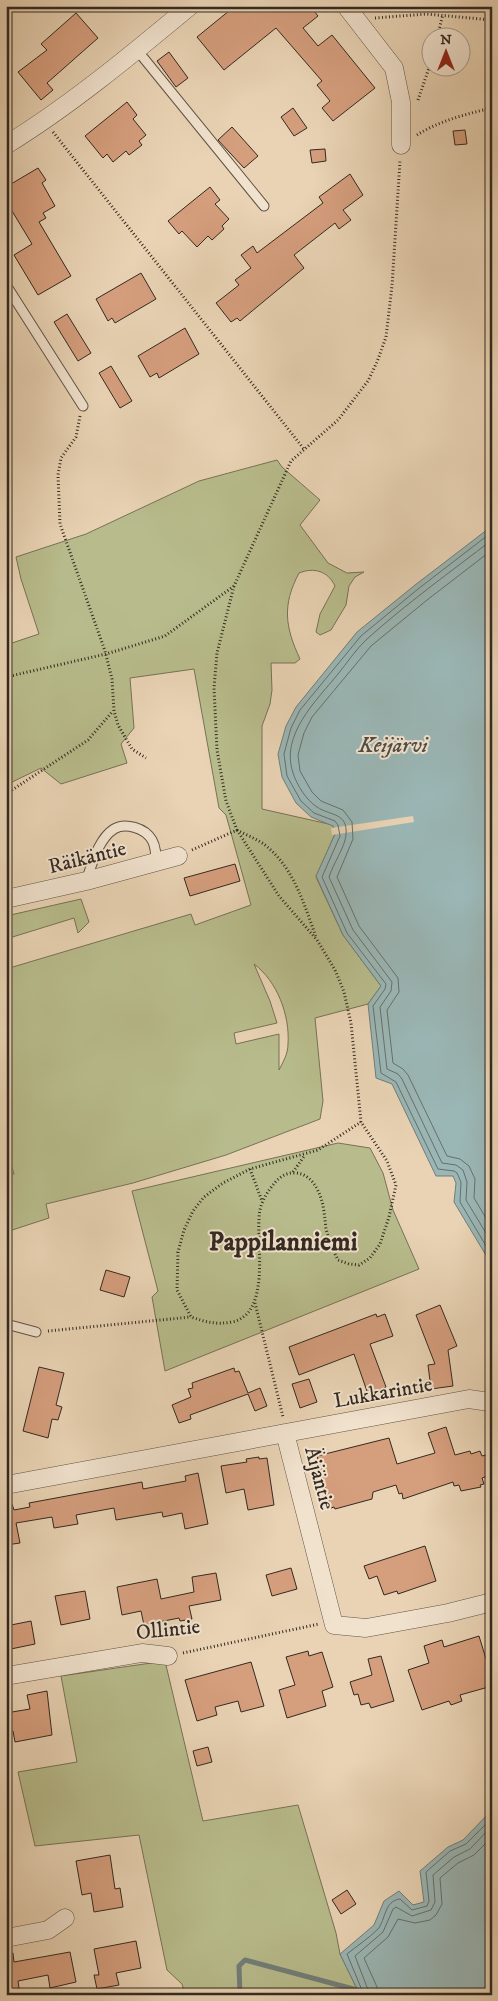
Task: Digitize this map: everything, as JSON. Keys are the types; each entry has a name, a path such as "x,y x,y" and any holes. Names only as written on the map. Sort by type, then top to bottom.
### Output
{"street":[{"path":"6,146 44,122 190,6"},
{"path":"352,13 394,68 401,102 402,145"},
{"name":"Räikäntie","path":"6,899 86,881 178,856"},
{"name":"Lukkarintie","path":"285,1433 469,1399 489,1402"},
{"name":"Äijäntie","path":"6,1485 285,1433 334,1625"},
{"path":"334,1625 366,1628 448,1613 492,1602"},
{"name":"Ollintie","path":"6,1676 142,1653 168,1656"},
{"path":"6,1938 48,1930 65,1918"}],"lane":[{"path":"137,50 264,206"},
{"path":"6,285 83,406"},
{"path":"86,881 103,841 114,829 128,825 141,830 152,838 156,850 156,862"},
{"path":"6,1324 36,1332"}],"path":[{"path":"352,13 443,14 492,20"},
{"path":"440,28 443,14"},
{"path":"317,940 279,896 237,830 226,800 217,750 214,688 217,653 234,586 291,461 338,420 362,389 377,362 386,337 392,286 402,145 428,128 460,116 492,108"},
{"path":"44,122 304,449"},
{"path":"83,406 76,437 61,458 58,474 60,524 106,654 112,679 114,711 118,725 132,749 146,758"},
{"path":"6,677 106,654 165,636 234,586"},
{"path":"6,794 88,740 114,711"},
{"path":"178,856 237,830"},
{"path":"237,830 264,844 280,859 292,876 317,940 335,970 344,992 352,1032 360,1122 387,1161 396,1185 389,1217 380,1244 370,1258 359,1265 338,1260 326,1230 324,1204 310,1178 293,1172 284,1175 276,1181 262,1202 258,1219 260,1251 255,1303 283,1416 285,1433"},
{"path":"191,1317 177,1290 178,1252 184,1230 193,1211 204,1197 223,1183 250,1169 305,1154 333,1141 360,1122"},
{"path":"293,1172 305,1154"},
{"path":"250,1169 262,1202"},
{"path":"36,1332 191,1317 209,1324 236,1321 248,1314 255,1303"},
{"name":"Ollintie","path":"168,1656 320,1624 334,1625"}],"green space":[{"path":"394,6 492,6 492,11 394,8"},
{"path":"277,460 282,467 320,500 300,525 328,563 347,573 364,572 355,577 349,586 346,605 331,630 320,635 316,632 320,614 335,586 329,577 320,572 310,570 299,573 290,595 288,616 291,637 300,659 295,663 271,663 272,690 270,704 262,726 262,809 333,825 335,834 316,877 343,935 381,986 368,1004 315,1018 323,1101 320,1119 226,1155 133,1183 46,1204 49,1218 6,1232 6,1174 14,1174 6,1147 6,969 191,914 195,925 251,905 226,815 219,808 194,669 130,678 134,728 121,744 127,763 61,784 41,768 6,785 6,645 39,634 21,579 16,557 86,534 199,481","holes":["254,964 262,971 280,999 287,1022 288,1048 279,1070 279,1034 236,1044 234,1033 277,1023"]},
{"path":"81,899 89,922 78,933 74,918 6,939 6,916"},
{"path":"338,1143 370,1148 383,1173 393,1210 419,1269 165,1371 152,1297 158,1291 132,1191"},
{"path":"165,1661 203,1821 298,1805 336,1933 340,1954 360,1995 185,1995 182,1984 167,1970 139,1835 35,1846 18,1772 77,1762 61,1676"}],"water":[{"name":"Keijärvi","path":"492,526 492,1269 487,1257 454,1202 456,1183 453,1176 436,1176 392,1084 376,1078 368,1004 381,986 343,935 316,876 335,834 333,826 311,817 296,803 282,777 278,754 286,726 296,707 357,632"},
{"path":"489,1813 492,1813 492,1995 360,1995 340,1954 374,1925 384,1901 399,1891 413,1905 424,1902 420,1871 448,1847 463,1840"}],"pier":[{"path":"413,816 414,822 332,835 331,828"}],"building":[{"path":"235,6 310,6 318,16 303,28 318,46 332,35 375,88 333,121 322,108 330,101 317,85 322,81 276,28 224,70 197,37"},
{"path":"76,13 98,38 47,83 53,90 41,100 18,72 47,50 41,44"},
{"path":"169,52 188,78 176,87 157,61"},
{"path":"127,102 137,115 133,119 146,135 139,141 142,145 129,155 126,151 113,162 107,154 103,158 85,136"},
{"path":"293,108 307,128 294,136 281,117"},
{"path":"232,127 258,156 244,168 218,140"},
{"path":"465,130 467,144 455,145 453,131"},
{"path":"325,149 326,161 312,163 310,150"},
{"path":"38,168 46,180 42,183 55,206 43,213 46,218 39,222 71,276 38,295 14,255 32,244 6,201 6,187"},
{"path":"350,174 363,195 343,210 351,220 339,229 335,223 294,255 304,268 240,321 237,318 231,322 216,303 239,285 235,280 251,268 241,255 253,246 257,253 323,203 319,197"},
{"path":"210,187 220,200 215,204 229,219 222,226 224,229 212,240 208,236 197,247 182,231 179,234 168,221"},
{"path":"141,273 156,299 115,323 112,318 108,321 96,299"},
{"path":"67,314 91,353 78,361 54,322"},
{"path":"185,328 199,354 159,378 157,373 150,377 138,356"},
{"path":"111,366 132,401 120,408 99,373"},
{"path":"235,864 240,881 190,896 184,878"},
{"path":"106,1270 130,1277 124,1297 100,1290"},
{"path":"440,1305 457,1346 448,1350 453,1386 431,1389 428,1365 435,1364 416,1315"},
{"path":"376,1314 377,1317 385,1314 393,1336 370,1344 386,1387 368,1394 354,1354 299,1375 289,1347"},
{"path":"39,1367 64,1373 56,1405 62,1407 58,1420 52,1419 48,1438 23,1431"},
{"path":"234,1368 235,1372 239,1371 248,1393 260,1388 267,1406 255,1411 248,1394 190,1415 191,1419 179,1423 172,1405 191,1397 188,1389 193,1388 192,1383"},
{"path":"309,1379 317,1402 300,1408 292,1384"},
{"path":"446,1427 455,1455 470,1451 471,1454 480,1451 482,1456 486,1455 490,1469 486,1470 488,1476 482,1478 484,1484 480,1485 481,1487 461,1491 459,1485 454,1486 453,1482 403,1499 402,1493 399,1494 396,1485 373,1492 372,1499 335,1509 334,1507 331,1508 317,1456 389,1438 397,1464 435,1453 428,1433"},
{"path":"259,1457 259,1459 267,1458 274,1505 248,1510 244,1489 226,1493 221,1466 247,1462 246,1459"},
{"path":"198,1473 208,1524 185,1529 182,1513 163,1517 162,1512 116,1520 114,1508 76,1515 78,1524 54,1528 52,1517 16,1523 20,1543 6,1545 6,1504 12,1504 14,1510 30,1507 29,1503 142,1482 143,1489 186,1481 185,1476"},
{"path":"425,1546 436,1581 398,1594 397,1591 384,1595 377,1576 369,1579 364,1566"},
{"path":"291,1568 297,1589 272,1596 266,1575"},
{"path":"216,1573 221,1600 189,1606 192,1619 180,1621 179,1618 144,1625 141,1611 122,1615 117,1587 157,1579 161,1599 194,1592 192,1577"},
{"path":"85,1591 90,1619 61,1625 55,1596"},
{"path":"31,1621 35,1644 6,1650 6,1626"},
{"path":"479,1636 486,1659 492,1658 492,1686 460,1695 462,1701 451,1705 449,1701 422,1710 408,1670 429,1663 424,1646 442,1640 444,1647"},
{"path":"308,1651 309,1656 322,1652 333,1687 322,1691 326,1706 287,1718 279,1690 295,1685 286,1657"},
{"path":"381,1656 394,1701 371,1708 369,1703 361,1705 358,1694 354,1695 350,1682 372,1675 368,1659"},
{"path":"251,1662 264,1706 241,1712 238,1701 215,1707 217,1715 197,1721 185,1680"},
{"path":"47,1691 52,1735 15,1742 13,1731 6,1733 6,1713 30,1709 27,1695"},
{"path":"208,1747 212,1762 197,1766 193,1751"},
{"path":"110,1855 115,1889 120,1888 123,1907 94,1912 91,1893 82,1895 76,1861"},
{"path":"347,1890 356,1904 341,1914 332,1900"},
{"path":"136,1941 141,1968 116,1973 119,1985 97,1989 94,1975 99,1975 94,1949"},
{"path":"70,1952 76,1982 50,1988 48,1975 18,1981 20,1995 6,1995 6,1953 13,1953 14,1962"}],"waterway":[{"path":"240,1995 239,1966 245,1960 357,1990"}],"district":[{"name":"Pappilanniemi","path":"283,1241"}]}
